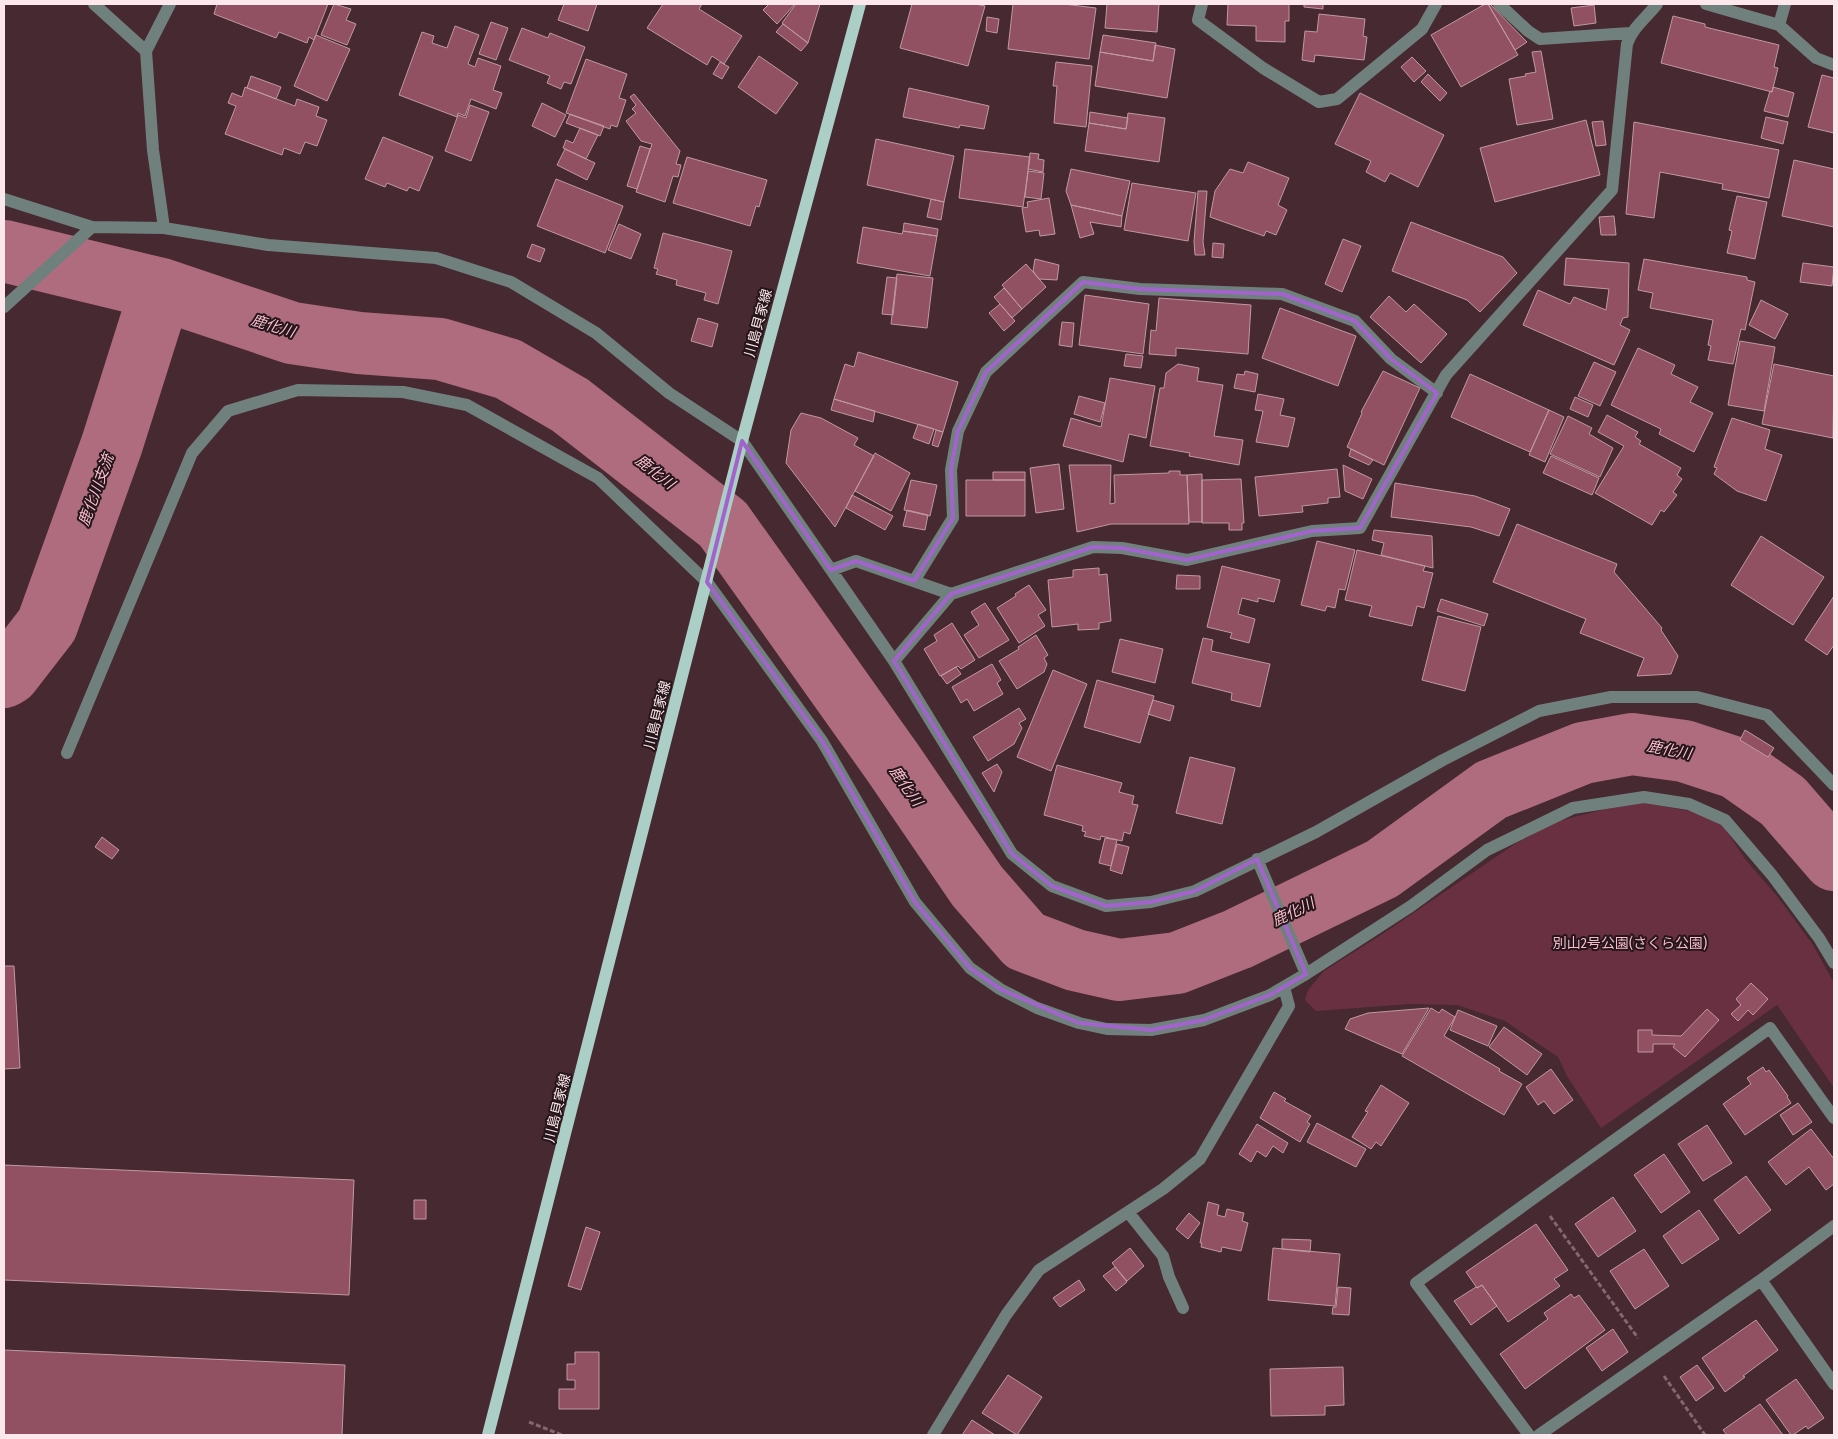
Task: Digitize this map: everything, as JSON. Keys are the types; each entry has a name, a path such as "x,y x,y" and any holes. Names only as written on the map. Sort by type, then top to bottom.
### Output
{"main road":[{"name":"川島貝家線","path":"488,1435 742,441 860,4"}],"street":[{"path":"94,4 146,51"},
{"path":"164,228 153,150 146,51 170,4"},
{"path":"1202,4 1198,20 1263,68 1319,102 1337,99 1422,29 1436,4"},
{"path":"1499,4 1528,31 1540,39 1630,33"},
{"path":"894,661 951,594 1093,547 1122,548 1187,560 1312,531 1360,528 1446,375 1612,190 1627,44 1630,33 1657,4"},
{"path":"1706,4 1779,25 1816,58 1834,64"},
{"path":"1779,25 1785,4"},
{"path":"4,199 91,228 164,228 268,245 436,258 511,282 596,333 669,393 742,441 894,661 1012,854 1052,886 1106,906 1151,902 1195,891 1316,832 1443,760 1539,712 1611,697 1697,697 1767,715 1834,785"},
{"path":"4,307 91,228"},
{"path":"914,581 953,518 951,470 958,431 986,372 1083,282 1140,289 1282,294 1355,321 1391,359 1437,392"},
{"path":"67,753 192,453 228,411 298,390 403,392 467,404 598,478 707,582 822,741 915,902 970,968 1000,989 1037,1008 1078,1024 1107,1029 1151,1030 1204,1020 1270,995 1284,987 1304,968 1411,906 1487,850 1573,808 1644,798 1689,804 1725,820 1772,875 1819,938 1834,963"},
{"path":"831,570 856,561 951,594"},
{"path":"1258,859 1304,968"},
{"path":"933,1435 1006,1315 1039,1270 1163,1189 1200,1159 1289,1006 1284,987"},
{"path":"1529,1435 1416,1283 1770,1028 1834,1118"},
{"path":"1128,1212 1163,1256 1169,1277 1183,1308"},
{"path":"1539,1435 1761,1280 1834,1226"},
{"path":"1761,1280 1834,1384"}],"path":[{"path":"1536,1196 1705,1435"},
{"path":"529,1422 562,1435"}],"highlighted area":[{"path":"1083,282 1140,289 1282,294 1355,321 1391,359 1437,393 1360,528 1312,531 1187,560 1122,548 1093,547 951,594 894,661 1012,854 1052,886 1106,906 1151,902 1195,891 1257,859 1306,974 1270,995 1204,1020 1151,1030 1079,1023 1000,989 970,968 915,902 822,741 707,582 742,441 831,570 856,561 914,581 953,518 951,470 958,431 986,372"}],"green space":[{"name":"別山2号公園(さくら公園)","path":"1644,803 1690,811 1722,824 1745,859 1777,896 1813,945 1834,983 1834,1088 1777,1005 1601,1128 1567,1076 1558,1057 1505,1021 1457,1005 1410,1004 1316,1011 1305,1000 1308,990 1324,971 1384,933 1515,844 1554,822 1606,809"}],"building":[{"path":"217,4 328,4 314,40 309,37 307,43 279,32 276,38 214,14"},
{"path":"334,4 351,9 346,20 356,24 347,45 321,35"},
{"path":"564,4 597,4 588,31 558,20"},
{"path":"663,4 702,4 699,9 742,36 724,64 712,56 707,65 647,28"},
{"path":"769,4 795,4 777,24 763,10"},
{"path":"796,4 820,4 808,43 782,23"},
{"path":"912,4 975,4 985,6 968,66 900,48"},
{"path":"1013,4 1063,4 1096,8 1089,59 1008,49"},
{"path":"1107,4 1159,4 1157,32 1105,28"},
{"path":"1228,4 1289,4 1289,21 1285,21 1285,42 1256,41 1256,26 1227,25"},
{"path":"1304,4 1323,4 1323,9 1304,7"},
{"path":"1488,4 1518,55 1461,87 1431,35"},
{"path":"1488,4 1490,4 1527,42 1515,50"},
{"path":"1594,5 1596,23 1574,26 1571,8"},
{"path":"1319,14 1365,19 1363,36 1367,37 1364,60 1315,55 1314,62 1302,60 1305,31 1317,32"},
{"path":"1673,16 1705,24 1705,27 1779,45 1774,67 1778,68 1772,92 1661,63"},
{"path":"987,17 999,19 997,33 986,31"},
{"path":"491,22 508,28 496,60 479,54"},
{"path":"783,24 808,43 801,51 776,32"},
{"path":"455,26 479,35 468,64 475,67 478,58 501,66 493,90 502,93 496,109 471,99 465,116 458,113 457,117 399,95 422,32 434,36 432,43 447,48"},
{"path":"522,28 548,38 550,33 585,47 571,84 564,82 561,89 547,83 550,76 509,60"},
{"path":"316,35 350,49 327,101 294,86"},
{"path":"1103,35 1156,43 1153,61 1100,52"},
{"path":"1155,45 1175,49 1167,98 1095,86 1100,52 1153,61"},
{"path":"1541,51 1553,119 1517,125 1509,79 1536,72 1532,52"},
{"path":"759,56 798,83 776,114 738,87"},
{"path":"1412,57 1426,71 1414,82 1401,67"},
{"path":"586,59 627,74 619,98 626,100 617,127 611,125 610,129 566,113"},
{"path":"720,62 729,67 722,79 713,74"},
{"path":"1056,62 1092,66 1086,127 1054,123 1057,86 1053,86"},
{"path":"1428,74 1447,93 1440,101 1421,82"},
{"path":"1822,75 1834,78 1834,133 1808,127"},
{"path":"251,76 281,87 276,99 247,88"},
{"path":"245,87 295,106 297,99 319,107 316,116 327,120 317,146 305,142 300,154 284,148 282,155 225,134 236,106 228,103 232,93 242,97"},
{"path":"1773,87 1794,93 1788,117 1764,111"},
{"path":"909,88 989,106 984,129 960,125 959,128 903,117"},
{"path":"1360,93 1444,135 1418,187 1390,173 1385,182 1366,172 1371,161 1335,144"},
{"path":"634,94 680,151 676,164 681,165 678,177 673,176 665,202 636,192 652,144 641,141 626,121 636,113 632,109 636,105 630,97"},
{"path":"542,103 566,115 555,137 532,126"},
{"path":"470,105 489,112 471,161 445,151 458,115 466,118"},
{"path":"1090,112 1128,118 1126,129 1089,123"},
{"path":"1128,113 1165,118 1159,162 1085,151 1089,123 1126,129"},
{"path":"570,114 604,126 600,136 566,123"},
{"path":"1766,117 1788,122 1783,144 1761,138"},
{"path":"1586,120 1600,175 1495,202 1480,148"},
{"path":"1603,121 1606,145 1596,146 1592,122"},
{"path":"1634,122 1779,150 1769,198 1722,189 1723,184 1660,172 1654,218 1626,214"},
{"path":"580,128 598,135 586,159 563,148 566,140 573,143"},
{"path":"383,137 433,157 419,191 409,187 407,191 387,183 385,187 365,179"},
{"path":"876,139 954,156 944,202 867,185"},
{"path":"640,146 650,149 637,189 627,186"},
{"path":"565,149 595,163 587,180 557,165"},
{"path":"965,149 1030,157 1023,207 959,198"},
{"path":"1030,153 1039,154 1038,159 1044,160 1043,172 1028,169"},
{"path":"687,157 767,180 759,207 756,206 750,226 673,203"},
{"path":"1794,160 1834,169 1834,227 1782,216"},
{"path":"1248,162 1289,178 1278,205 1287,210 1276,235 1266,231 1264,236 1210,217 1215,191 1230,169 1243,173"},
{"path":"1071,169 1130,181 1122,216 1071,205 1066,191"},
{"path":"1028,171 1044,173 1041,199 1025,197"},
{"path":"556,179 623,206 605,253 537,226"},
{"path":"1132,183 1196,193 1188,241 1124,230"},
{"path":"1198,191 1207,191 1203,242 1205,255 1195,255 1194,242"},
{"path":"1737,196 1767,202 1755,259 1727,253 1732,231 1729,230"},
{"path":"1049,198 1055,234 1040,236 1039,230 1026,232 1022,208 1028,207 1027,202"},
{"path":"931,199 944,202 941,220 927,217"},
{"path":"1071,205 1122,216 1121,227 1090,222 1094,234 1080,238"},
{"path":"1614,216 1616,235 1601,235 1599,217"},
{"path":"1411,222 1503,257 1517,273 1480,312 1467,300 1392,271"},
{"path":"904,223 938,229 937,236 903,231"},
{"path":"619,224 641,234 631,259 608,250"},
{"path":"863,227 902,234 903,231 937,236 930,276 857,263"},
{"path":"663,233 732,251 718,304 704,300 706,293 676,285 677,280 656,274 658,269 654,268"},
{"path":"1343,239 1361,246 1342,292 1325,284"},
{"path":"1213,243 1224,244 1223,258 1212,257"},
{"path":"532,244 545,249 540,262 527,257"},
{"path":"1566,258 1629,263 1628,317 1623,318 1620,325 1630,330 1614,365 1523,325 1538,290 1570,304 1574,297 1606,310 1609,289 1564,285"},
{"path":"1035,259 1059,265 1057,280 1039,279 1033,271"},
{"path":"1644,259 1747,277 1747,280 1755,282 1745,330 1741,329 1733,364 1708,360 1711,346 1708,345 1713,320 1650,308 1653,293 1638,290"},
{"path":"1803,263 1834,267 1832,286 1800,282"},
{"path":"1026,264 1046,287 1022,309 1002,285"},
{"path":"897,274 933,278 927,328 891,324"},
{"path":"887,277 897,278 893,315 882,314"},
{"path":"1004,288 1022,309 1012,318 994,297"},
{"path":"1085,295 1149,304 1143,354 1079,345"},
{"path":"1389,296 1406,312 1414,304 1447,334 1421,363 1370,317"},
{"path":"1159,298 1251,305 1248,354 1176,348 1176,356 1149,354 1151,330 1156,331"},
{"path":"1761,300 1788,314 1775,339 1749,325"},
{"path":"1000,304 1015,321 1004,331 989,313"},
{"path":"1280,308 1356,336 1338,386 1262,358"},
{"path":"698,318 718,324 712,347 691,341"},
{"path":"1062,322 1074,323 1072,347 1059,345"},
{"path":"1740,341 1775,347 1764,411 1728,405"},
{"path":"1638,348 1675,365 1671,374 1698,387 1690,402 1713,413 1694,452 1659,434 1661,429 1611,405"},
{"path":"858,352 958,382 943,432 834,399 845,364 854,367"},
{"path":"1126,354 1143,356 1141,368 1124,366"},
{"path":"1594,362 1616,372 1600,406 1578,396"},
{"path":"1178,364 1199,368 1197,381 1223,385 1214,436 1243,440 1239,465 1189,456 1190,453 1150,446 1160,388 1164,388 1166,373"},
{"path":"1774,364 1834,376 1833,438 1762,424"},
{"path":"1245,371 1258,374 1255,392 1234,388 1237,374 1244,375"},
{"path":"1383,371 1420,388 1384,465 1347,447 1361,412"},
{"path":"1470,374 1549,410 1530,452 1451,417"},
{"path":"1110,378 1155,386 1146,438 1129,434 1123,462 1063,446 1071,418 1101,427"},
{"path":"1258,394 1284,399 1280,415 1295,418 1288,447 1256,442 1263,411 1255,410"},
{"path":"1079,396 1105,403 1100,422 1074,414"},
{"path":"1575,397 1593,405 1588,417 1570,409"},
{"path":"834,399 875,411 873,422 831,410"},
{"path":"1549,410 1564,417 1545,462 1529,455"},
{"path":"801,413 821,418 858,438 854,445 874,456 835,527 786,463 791,430"},
{"path":"1607,415 1638,432 1635,437 1641,441 1639,444 1681,468 1677,475 1682,479 1673,492 1677,495 1664,512 1661,510 1652,525 1595,493 1624,446 1598,432"},
{"path":"1568,416 1592,428 1589,434 1613,448 1600,477 1550,454"},
{"path":"1732,418 1770,430 1765,449 1782,455 1766,501 1737,491 1714,474 1717,468 1714,467"},
{"path":"918,424 934,429 929,444 913,438"},
{"path":"936,430 943,432 938,447 932,445"},
{"path":"1351,449 1373,460 1369,465 1349,456"},
{"path":"875,453 910,473 891,511 855,491"},
{"path":"1551,456 1599,478 1592,495 1543,473"},
{"path":"1059,464 1064,509 1036,513 1030,468"},
{"path":"1069,465 1111,465 1110,504 1115,503 1114,475 1180,471 1180,475 1187,475 1189,524 1111,524 1077,532"},
{"path":"1343,465 1372,479 1363,499 1345,491"},
{"path":"1337,469 1340,497 1328,498 1328,503 1302,506 1303,512 1259,516 1255,477"},
{"path":"993,472 1025,472 1025,480 993,480"},
{"path":"1202,474 1202,522 1189,522 1187,475"},
{"path":"1241,479 1244,523 1242,523 1242,530 1229,530 1229,523 1202,523 1202,480"},
{"path":"911,480 937,485 930,516 904,510"},
{"path":"966,480 1025,480 1025,516 966,516"},
{"path":"1395,483 1475,496 1510,509 1499,536 1471,527 1391,517"},
{"path":"852,495 893,516 885,530 846,508"},
{"path":"907,510 928,515 925,530 903,526"},
{"path":"1517,524 1617,564 1614,572 1662,628 1661,630 1678,656 1671,674 1637,676 1644,658 1580,633 1586,619 1493,582"},
{"path":"1374,530 1432,536 1433,568 1381,555 1384,543 1372,540"},
{"path":"1761,536 1824,577 1793,625 1731,585"},
{"path":"1317,541 1355,550 1345,590 1339,589 1335,608 1327,606 1325,611 1301,605"},
{"path":"1357,550 1425,566 1423,571 1433,573 1424,608 1417,606 1412,626 1369,616 1372,606 1345,600"},
{"path":"1222,566 1280,580 1274,602 1258,598 1258,602 1242,598 1238,614 1255,619 1249,643 1230,638 1232,633 1207,627"},
{"path":"1099,568 1099,575 1107,574 1111,621 1099,623 1099,629 1078,630 1078,624 1052,627 1048,580 1073,577 1073,570"},
{"path":"1177,575 1200,576 1200,589 1176,589"},
{"path":"1029,585 1046,610 1038,615 1045,626 1019,643 997,608"},
{"path":"1834,596 1834,645 1827,655 1805,640"},
{"path":"1441,599 1488,614 1484,626 1437,611"},
{"path":"985,603 1009,640 979,658 964,635 979,625 971,612"},
{"path":"1438,616 1481,627 1465,691 1422,680"},
{"path":"952,623 975,660 961,669 958,666 940,676 924,649 937,641 934,635"},
{"path":"1036,635 1048,655 1044,658 1047,664 1044,672 1017,689 999,661 1019,649 1018,647"},
{"path":"1203,638 1213,640 1211,651 1270,664 1260,707 1231,700 1232,693 1192,683"},
{"path":"1120,639 1163,649 1155,683 1112,672"},
{"path":"992,664 1001,680 997,683 1003,694 974,711 967,699 961,703 952,687"},
{"path":"956,667 961,674 947,684 941,676"},
{"path":"1053,670 1087,684 1051,771 1017,757"},
{"path":"1097,680 1154,696 1140,743 1084,727"},
{"path":"1153,700 1174,706 1170,721 1148,714"},
{"path":"1019,708 1026,719 1019,723 1022,728 1014,744 988,761 973,737"},
{"path":"1745,730 1774,748 1768,757 1740,740"},
{"path":"1190,757 1235,768 1222,824 1176,813"},
{"path":"997,764 1002,772 994,792 982,773"},
{"path":"1057,765 1122,783 1119,792 1134,796 1132,804 1138,805 1130,834 1124,832 1122,841 1101,836 1100,840 1084,836 1086,832 1082,831 1083,826 1044,815"},
{"path":"102,837 119,850 112,859 95,847"},
{"path":"1105,838 1117,840 1111,866 1099,863"},
{"path":"1117,844 1129,847 1122,874 1110,870"},
{"path":"4,966 14,966 20,1068 4,1069"},
{"path":"1751,983 1768,999 1753,1015 1748,1010 1738,1021 1731,1014 1741,1005 1736,999"},
{"path":"1429,1008 1402,1054 1345,1029 1350,1019 1368,1013"},
{"path":"1431,1008 1439,1013 1442,1009 1455,1017 1444,1036 1522,1084 1504,1115 1402,1056"},
{"path":"1707,1009 1719,1020 1685,1057 1673,1047 1675,1044 1653,1044 1653,1052 1638,1052 1638,1030 1652,1030 1652,1035 1681,1036"},
{"path":"1458,1010 1497,1026 1488,1046 1450,1030"},
{"path":"1504,1027 1542,1054 1527,1075 1489,1047"},
{"path":"1763,1067 1766,1072 1769,1070 1791,1103 1745,1135 1723,1104 1751,1084 1747,1078"},
{"path":"1551,1069 1573,1100 1554,1114 1544,1101 1538,1105 1526,1087"},
{"path":"1381,1085 1409,1103 1381,1146 1376,1142 1371,1149 1352,1137 1368,1112 1365,1111"},
{"path":"1274,1092 1286,1099 1284,1101 1311,1116 1307,1122 1310,1124 1300,1142 1260,1118"},
{"path":"1798,1103 1812,1122 1793,1135 1780,1115"},
{"path":"1317,1123 1366,1149 1356,1167 1307,1142"},
{"path":"1257,1124 1288,1143 1283,1153 1273,1146 1266,1157 1257,1151 1251,1162 1239,1154"},
{"path":"1707,1125 1732,1163 1703,1181 1678,1144"},
{"path":"1811,1129 1834,1159 1834,1184 1826,1190 1809,1167 1786,1185 1768,1162"},
{"path":"1664,1154 1690,1192 1661,1213 1634,1175"},
{"path":"4,1165 354,1180 349,1295 4,1280"},
{"path":"1746,1176 1771,1210 1739,1234 1714,1200"},
{"path":"1613,1197 1636,1231 1598,1257 1575,1224"},
{"path":"414,1200 426,1200 426,1219 414,1219"},
{"path":"1208,1202 1219,1205 1217,1215 1225,1217 1227,1209 1244,1213 1242,1221 1248,1223 1241,1251 1222,1247 1221,1252 1201,1247 1202,1243 1200,1243"},
{"path":"1699,1210 1719,1239 1682,1264 1663,1236"},
{"path":"1189,1213 1200,1223 1188,1239 1176,1229"},
{"path":"1536,1224 1568,1270 1554,1279 1560,1286 1508,1322 1482,1285 1477,1288 1466,1272"},
{"path":"586,1227 600,1232 581,1290 568,1286"},
{"path":"1282,1239 1311,1240 1310,1252 1282,1249"},
{"path":"1130,1248 1144,1266 1127,1281 1112,1263"},
{"path":"1273,1248 1340,1254 1335,1306 1268,1300"},
{"path":"1644,1249 1669,1286 1635,1309 1610,1271"},
{"path":"1115,1267 1127,1282 1116,1291 1103,1276"},
{"path":"1079,1280 1085,1290 1060,1307 1053,1298"},
{"path":"1482,1285 1497,1306 1471,1325 1454,1301"},
{"path":"1338,1287 1351,1288 1349,1315 1332,1314 1333,1307 1336,1307"},
{"path":"1571,1294 1574,1298 1579,1295 1605,1330 1525,1389 1500,1354 1548,1319 1544,1313"},
{"path":"1756,1320 1778,1350 1725,1392 1702,1358"},
{"path":"1613,1329 1628,1352 1602,1371 1586,1348"},
{"path":"4,1350 345,1365 342,1435 4,1435"},
{"path":"575,1352 599,1352 599,1409 559,1409 559,1389 575,1389 575,1380 567,1380 567,1364 575,1364"},
{"path":"1697,1365 1714,1388 1696,1401 1680,1377"},
{"path":"1343,1367 1344,1405 1325,1406 1325,1415 1271,1416 1270,1369"},
{"path":"1008,1375 1042,1397 1017,1435 982,1413"},
{"path":"1796,1379 1824,1418 1808,1429 1806,1426 1791,1435 1766,1400"},
{"path":"1760,1404 1783,1435 1727,1435 1723,1430"},
{"path":"972,1420 995,1435 962,1435"}],"waterway":[{"name":"鹿化川","path":"4,251 161,289 292,333 359,343 440,349 508,369 570,405 723,524 893,763 977,886 1025,941 1075,960 1119,970 1177,963 1238,939 1382,869 1491,790 1583,753 1632,744 1684,751 1736,768 1783,801 1834,860"},
{"name":"鹿化川支流","path":"4,677 9,674 47,625 112,444 161,289"}]}
